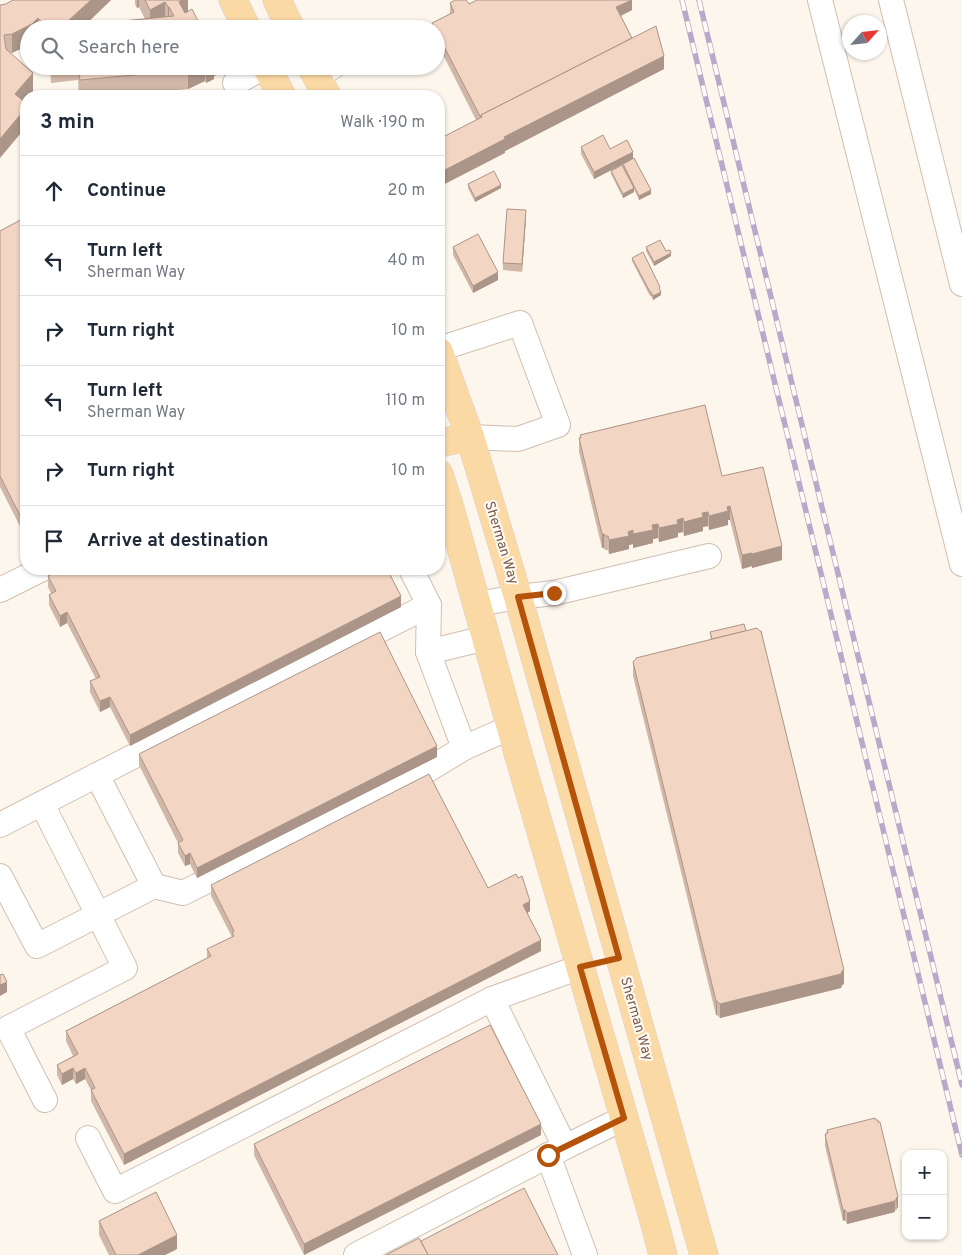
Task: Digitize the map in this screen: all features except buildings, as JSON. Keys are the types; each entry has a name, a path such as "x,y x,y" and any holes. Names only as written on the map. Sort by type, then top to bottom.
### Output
{"main road":[{"path":"232,0 242,20"},
{"path":"276,0 287,20"},
{"path":"271,75 279,90"},
{"name":"Sherman Way","path":"445,368 470,437 518,597 704,1255"},
{"path":"445,442 470,437"},
{"path":"445,495 580,967 654,1217 663,1255"},
{"path":"580,967 619,958"}],"lane":[{"path":"820,0 962,564"},
{"path":"891,0 962,284"},
{"path":"235,83 250,75"},
{"path":"445,349 520,323 558,425 518,439 470,437"},
{"path":"477,604 554,593 709,556"},
{"path":"0,590 30,575"},
{"path":"414,575 429,605 428,652 464,748"},
{"path":"0,825 429,605"},
{"path":"428,652 486,638"},
{"path":"0,876 36,946 154,886 183,893 426,771 464,748 511,728"},
{"path":"96,775 154,886"},
{"path":"42,804 126,968 8,1028 45,1100"},
{"path":"88,1138 115,1191 492,999 580,967"},
{"path":"492,999 556,1151 585,1255"},
{"path":"356,1255 556,1151 624,1118"}],"railway":[{"path":"682,0 962,1155"},
{"path":"699,0 962,1085"}],"route":[{"path":"548,1155 624,1118 580,967 619,958 518,597 554,593"}]}
